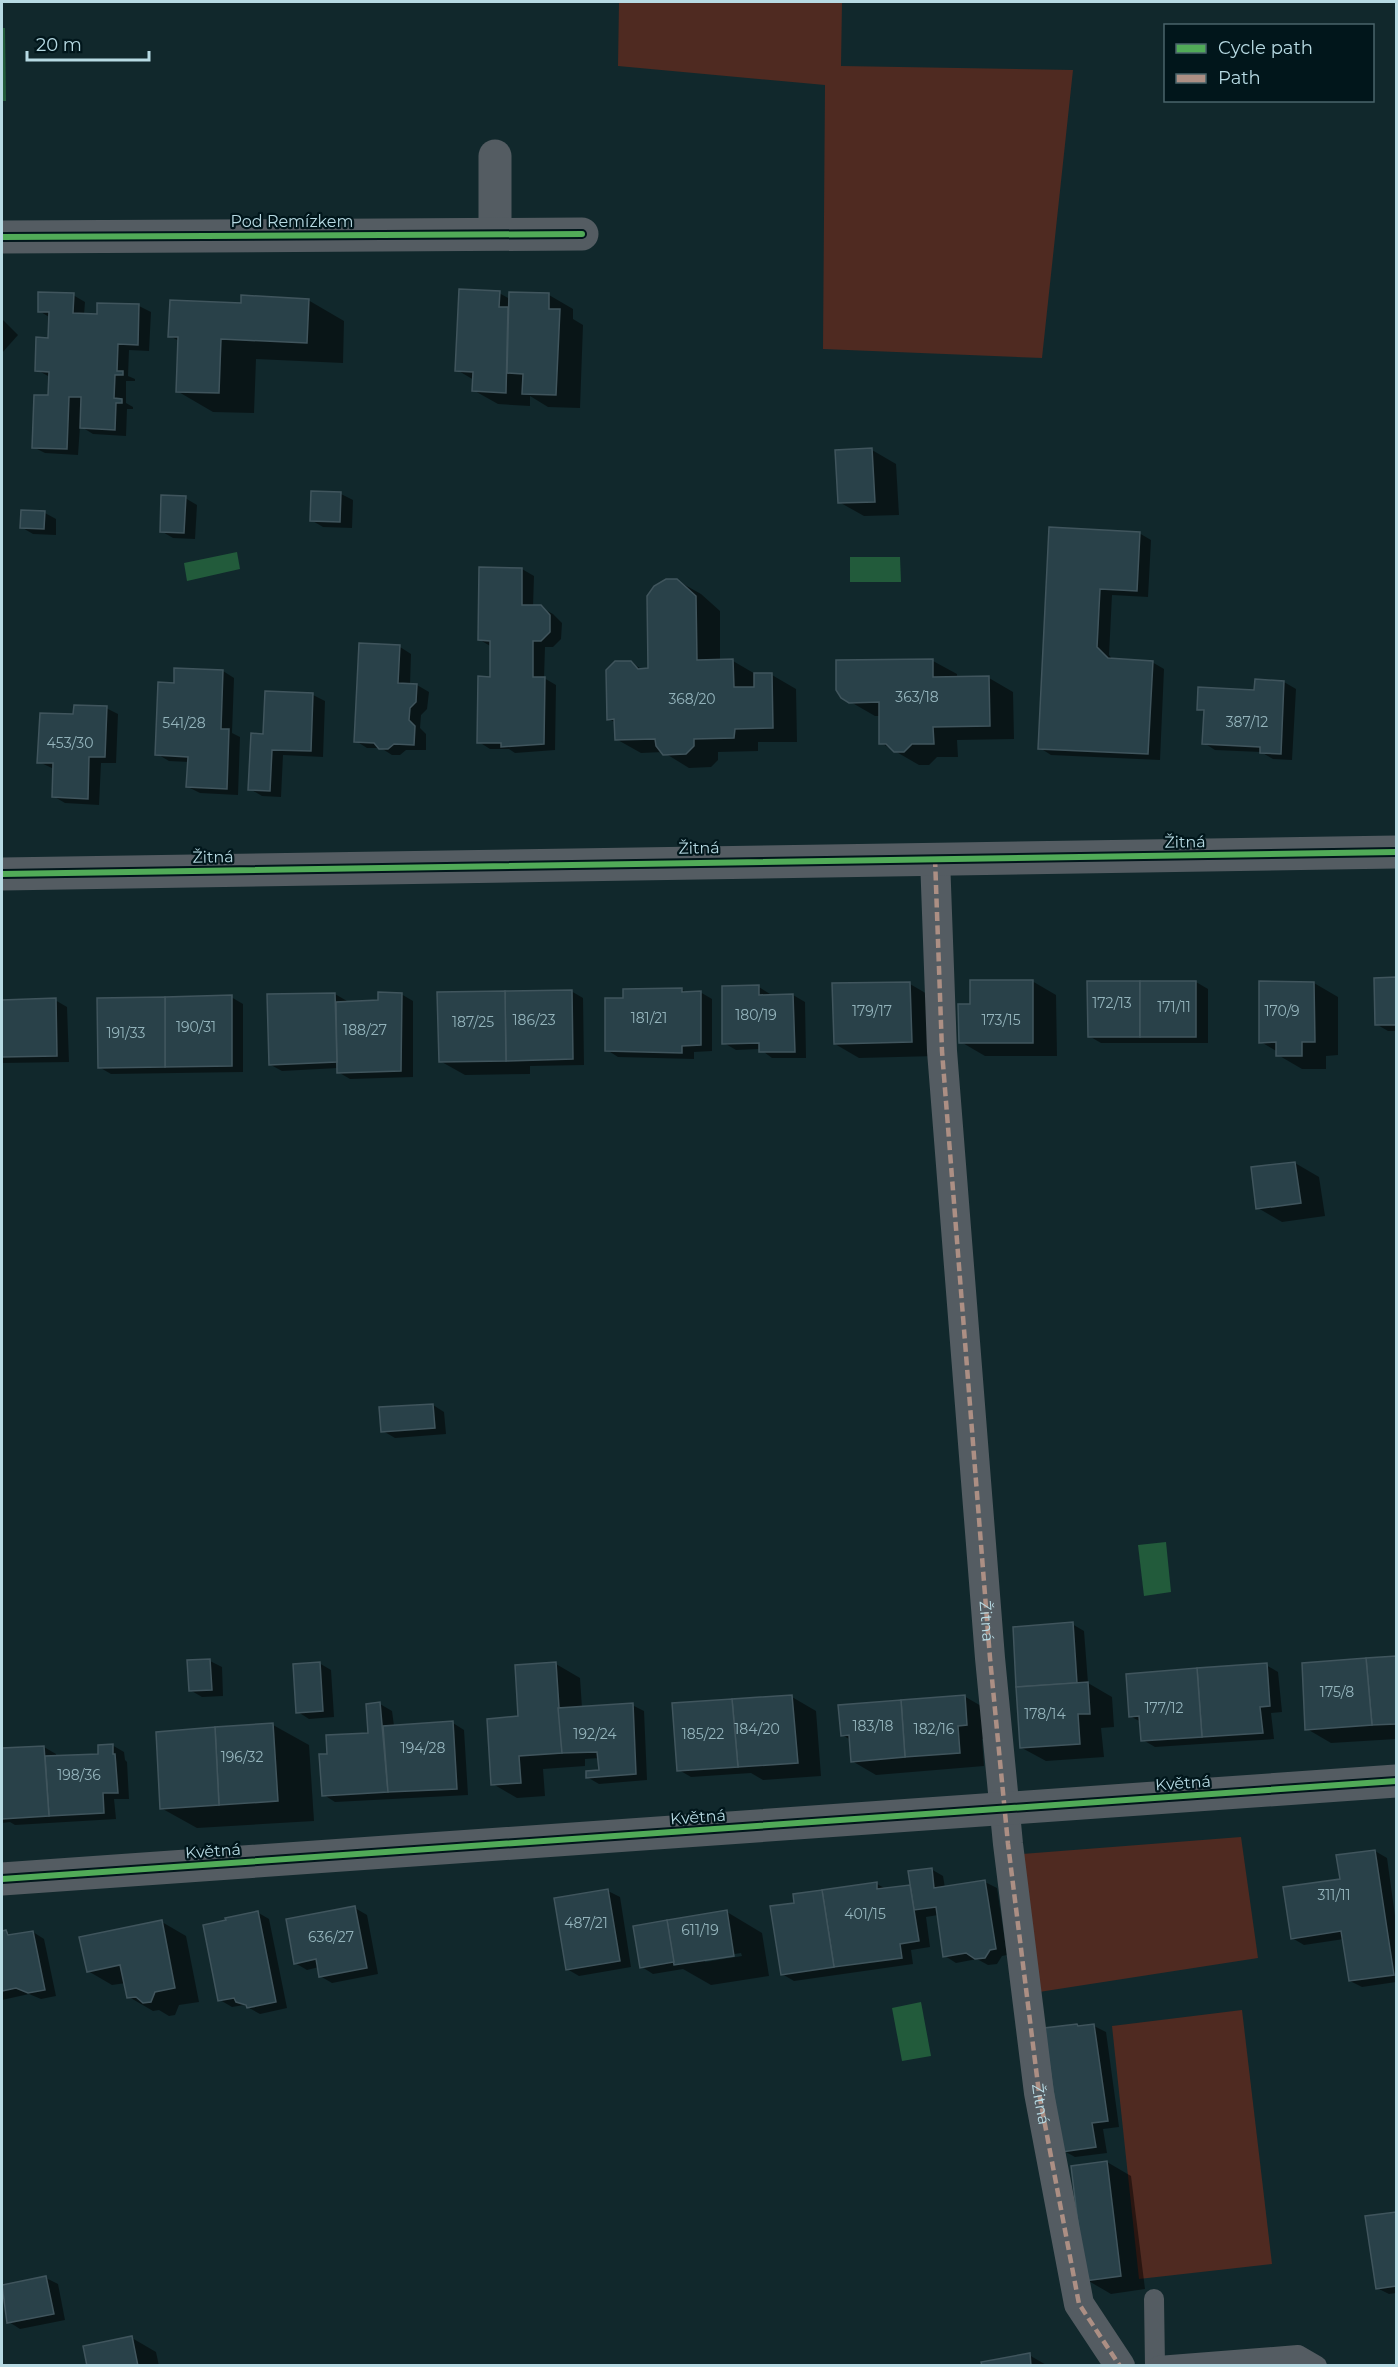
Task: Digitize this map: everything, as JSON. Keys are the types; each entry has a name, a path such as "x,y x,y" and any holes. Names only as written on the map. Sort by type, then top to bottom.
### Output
{"street":[{"path":"495,156 495,233"},
{"name":"Pod Remízkem","path":"2,237 582,234"},
{"name":"Žitná","path":"2,874 1396,852"},
{"name":"Žitná","path":"935,858 942,1051 1004,1809 1039,2093 1078,2304 1120,2366"},
{"name":"Květná","path":"2,1879 1396,1781"}],"lane":[{"path":"1154,2299 1156,2366 1298,2355 1317,2366"}],"shaded area":[{"path":"619,2 842,2 841,66 1073,70 1042,358 823,349 825,85 618,66"},
{"path":"2,28 5,28 6,101 2,101"},
{"path":"237,552 240,569 187,581 184,563"},
{"path":"850,557 900,557 901,582 850,582"},
{"path":"1166,1542 1171,1592 1144,1596 1138,1545"},
{"path":"1241,1837 1258,1958 1039,1992 1022,1854"},
{"path":"921,2002 931,2056 902,2061 892,2008"},
{"path":"1242,2010 1272,2264 1139,2279 1112,2026"}],"building":[{"path":"459,289 500,291 499,307 508,307 506,393 472,391 473,372 455,371"},
{"path":"38,292 74,293 73,313 97,314 97,303 139,304 138,345 118,344 117,371 123,371 123,375 115,375 114,398 122,399 122,403 116,403 115,430 80,428 81,397 69,397 67,449 32,448 34,395 48,395 49,372 35,371 36,337 48,338 49,312 38,312"},
{"path":"509,292 549,293 549,309 560,309 556,395 522,394 523,374 507,373"},
{"path":"241,295 309,299 307,343 221,339 219,393 176,392 178,337 168,337 170,300 241,303"},
{"path":"872,448 875,502 838,503 835,450"},
{"path":"311,491 341,492 340,522 310,521"},
{"path":"161,495 186,496 184,533 160,532"},
{"path":"21,510 45,511 44,529 20,528"},
{"path":"1049,527 1140,532 1137,591 1100,589 1097,647 1108,658 1153,661 1148,754 1038,749"},
{"path":"479,567 522,568 522,605 541,605 550,615 550,632 541,641 533,641 533,677 545,677 544,744 501,747 501,743 477,743 478,676 490,677 490,641 478,640"},
{"path":"666,579 677,579 696,596 697,660 733,659 734,687 754,687 754,673 772,673 773,728 735,729 734,738 694,739 694,746 686,754 663,755 656,746 655,739 615,740 614,719 607,720 606,670 615,661 631,661 638,669 648,668 647,596 654,586"},
{"path":"359,643 400,645 398,683 417,684 416,702 410,708 409,720 415,726 414,745 394,744 388,749 379,749 374,743 354,742"},
{"path":"933,659 933,677 989,676 990,726 933,727 934,744 912,744 904,752 894,752 886,744 879,744 879,702 849,703 841,698 836,690 836,660"},
{"path":"174,668 223,670 221,729 229,729 227,789 186,787 188,757 155,755 158,682 174,683"},
{"path":"1255,679 1284,681 1281,754 1260,753 1260,747 1202,744 1204,710 1197,710 1198,687 1254,690"},
{"path":"265,691 313,693 311,751 272,750 270,791 248,790 251,733 263,734"},
{"path":"74,705 107,706 105,757 89,757 88,799 52,797 53,763 37,763 40,713 73,714"},
{"path":"1396,977 1396,1025 1375,1025 1374,978"},
{"path":"970,980 1033,980 1033,1043 959,1043 958,1004 970,1004"},
{"path":"1087,981 1140,981 1140,1037 1088,1037"},
{"path":"1140,981 1196,981 1196,1037 1140,1037"},
{"path":"1259,981 1314,982 1315,1042 1302,1042 1302,1056 1276,1056 1276,1042 1259,1043"},
{"path":"910,982 912,1042 834,1044 832,983"},
{"path":"759,985 759,995 793,994 795,1052 759,1052 759,1043 722,1044 722,986"},
{"path":"682,988 682,992 701,991 701,1045 682,1046 682,1053 605,1051 605,998 623,998 623,989"},
{"path":"572,990 573,1059 506,1061 505,991"},
{"path":"505,991 506,1061 439,1062 437,992"},
{"path":"378,992 402,993 401,1071 337,1073 336,1002 378,1000"},
{"path":"335,993 337,1062 269,1065 267,994"},
{"path":"232,995 232,1066 165,1067 165,997"},
{"path":"165,997 165,1067 98,1068 97,998"},
{"path":"56,998 57,1056 2,1057 2,1000"},
{"path":"1295,1162 1301,1203 1256,1209 1251,1167"},
{"path":"433,1404 435,1428 381,1432 379,1407"},
{"path":"1073,1622 1077,1683 1016,1687 1013,1627"},
{"path":"1396,1656 1396,1724 1372,1725 1366,1658"},
{"path":"1366,1658 1372,1725 1305,1730 1302,1663"},
{"path":"210,1659 212,1690 189,1691 187,1660"},
{"path":"320,1662 323,1711 296,1713 293,1664"},
{"path":"556,1662 562,1753 519,1756 521,1783 491,1785 487,1719 518,1716 515,1665"},
{"path":"1267,1663 1270,1706 1260,1707 1263,1733 1202,1737 1197,1668"},
{"path":"1197,1668 1202,1737 1141,1741 1139,1716 1129,1717 1126,1674"},
{"path":"1088,1682 1090,1714 1078,1714 1080,1744 1020,1748 1016,1687"},
{"path":"792,1695 798,1763 738,1767 732,1699"},
{"path":"965,1695 967,1725 958,1726 960,1753 905,1757 901,1700"},
{"path":"732,1699 738,1767 677,1771 672,1703"},
{"path":"901,1700 905,1757 851,1762 849,1735 841,1736 838,1705"},
{"path":"380,1702 388,1792 322,1796 319,1754 327,1754 326,1735 368,1733 366,1704"},
{"path":"633,1703 636,1774 586,1778 586,1771 599,1770 597,1752 562,1753 558,1708"},
{"path":"453,1721 457,1789 388,1792 383,1726"},
{"path":"273,1723 278,1801 219,1805 215,1727"},
{"path":"215,1727 219,1805 160,1809 156,1732"},
{"path":"113,1744 118,1793 103,1793 104,1813 49,1816 45,1756 98,1754 98,1745"},
{"path":"44,1746 49,1816 2,1819 2,1748"},
{"path":"1375,1850 1394,1975 1349,1981 1341,1931 1291,1939 1283,1887 1340,1879 1336,1855"},
{"path":"932,1868 934,1888 985,1880 996,1949 990,1950 985,1958 975,1959 966,1953 943,1957 936,1907 914,1910 908,1871"},
{"path":"877,1882 877,1889 910,1885 919,1941 900,1944 902,1958 834,1967 822,1890"},
{"path":"608,1889 620,1961 566,1970 554,1898"},
{"path":"822,1890 834,1967 781,1975 770,1906 794,1903 793,1894"},
{"path":"355,1906 367,1968 319,1977 316,1959 294,1964 286,1919"},
{"path":"727,1910 734,1956 674,1965 667,1920"},
{"path":"258,1911 276,2002 247,2008 246,2005 236,2002 234,1998 218,2001 203,1925"},
{"path":"162,1920 175,1988 155,1992 151,2002 143,2003 136,1997 127,1998 120,1965 87,1972 79,1937"},
{"path":"667,1920 674,1962 640,1968 633,1926"},
{"path":"6,1930 8,1935 33,1931 45,1990 28,1993 16,1988 2,1991 2,1931"},
{"path":"1077,2024 1078,2026 1094,2024 1108,2121 1092,2123 1096,2147 1062,2152 1044,2028"},
{"path":"1107,2161 1121,2276 1085,2281 1071,2166"},
{"path":"1396,2212 1396,2286 1376,2289 1365,2216"},
{"path":"46,2276 54,2314 7,2323 2,2285"},
{"path":"132,2336 138,2366 87,2366 83,2346"},
{"path":"1030,2353 1031,2366 982,2366 981,2362"}],"marked path":[{"path":"935,858 942,1051 990,1658 1008,1844 1039,2093 1079,2304 1120,2366"}],"cycle path":[{"path":"2,237 582,234"},
{"path":"2,874 1396,852"},
{"path":"2,1879 1396,1781"}]}
